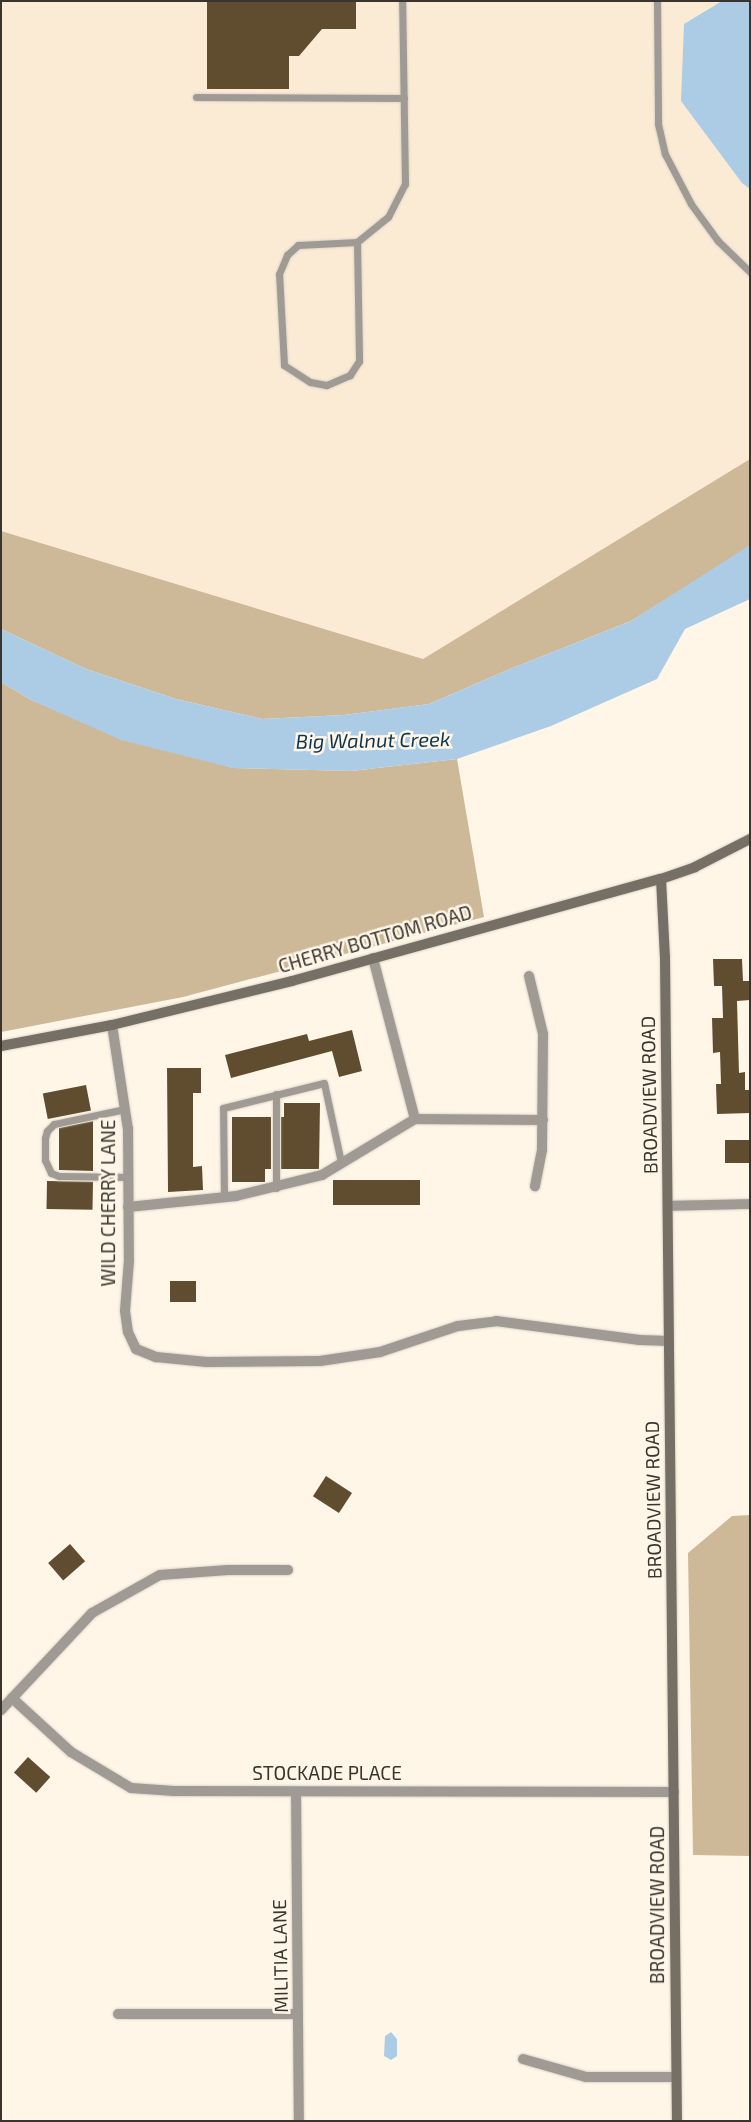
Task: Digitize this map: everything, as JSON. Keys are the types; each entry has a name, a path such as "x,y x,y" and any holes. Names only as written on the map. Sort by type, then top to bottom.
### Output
{"street":[{"name":"CHERRY BOTTOM ROAD","path":"1,1046 112,1025 292,981 661,879 695,867 750,839"},
{"name":"BROADVIEW ROAD","path":"661,879 665,958 677,2121"},
{"path":"373,958 415,1119"},
{"path":"529,976 543,1034 542,1150 535,1186"},
{"name":"WILD CHERRY LANE","path":"112,1025 128,1129 129,1260 126,1311 128,1332 136,1349 156,1357 207,1362 320,1361 380,1352 458,1326 496,1321 640,1340 668,1341"},
{"path":"128,1207 224,1197 276,1188 322,1175 415,1119 543,1120"},
{"path":"668,1206 750,1204"},
{"path":"1,1710 92,1613 160,1575 228,1570 288,1570"},
{"name":"STOCKADE PLACE","path":"12,1698 71,1752 132,1788 174,1791 296,1792 674,1792"},
{"name":"MILITIA LANE","path":"296,1792 298,2121"},
{"path":"118,2014 298,2014"},
{"path":"523,2059 586,2077 676,2077"}],"lane":[{"path":"357,242 359,361 350,375 326,385 310,382 284,365 280,274 287,255 298,245 357,242 388,217 405,184 402,1"},
{"path":"657,1 658,124 665,154 692,204 718,241 750,272"},
{"path":"196,97 404,98"},
{"path":"224,1197 223,1108 324,1083 341,1162"},
{"path":"276,1094 276,1188"},
{"path":"125,1109 54,1124 47,1131 45,1138 45,1160 51,1173 59,1176 128,1177"}],"shaded area":[{"path":"1,1 750,1 750,459 423,659 1,531"},
{"path":"750,459 750,545 743,551 631,621 510,669 429,704 344,715 262,719 176,699 86,669 1,629 1,531 423,659"},
{"path":"1,682 33,701 233,768 351,771 457,759 484,917 183,997 1,1032"},
{"path":"750,1515 750,1856 693,1855 688,1553 732,1516"}],"water":[{"path":"722,1 750,1 750,189 742,183 681,101 684,24"},
{"name":"Big Walnut Creek","path":"750,545 750,599 685,629 657,679 551,726 457,759 351,771 233,768 121,740 33,701 1,682 1,629 86,669 176,699 262,719 344,715 429,704 510,669 631,621"},
{"path":"391,2032 397,2039 397,2056 391,2060 384,2056 385,2036"}],"building":[{"path":"207,1 356,1 356,29 322,29 299,56 289,56 289,89 207,89"},
{"path":"713,959 742,959 743,981 750,981 750,1000 737,1001 739,1073 745,1072 745,1090 750,1090 750,1113 717,1114 716,1084 721,1084 720,1052 713,1053 712,1018 723,1018 722,986 714,986"},
{"path":"352,1030 362,1071 339,1077 332,1051 231,1078 225,1055 307,1034 309,1041"},
{"path":"167,1068 201,1068 201,1093 193,1093 193,1167 202,1166 203,1190 168,1192"},
{"path":"86,1085 91,1111 48,1119 43,1093"},
{"path":"284,1103 320,1103 319,1169 281,1169 281,1117 284,1117"},
{"path":"232,1117 271,1117 271,1169 265,1169 265,1182 232,1182"},
{"path":"93,1121 93,1171 59,1170 59,1128"},
{"path":"725,1140 750,1140 750,1163 725,1163"},
{"path":"333,1180 420,1180 420,1205 333,1205"},
{"path":"47,1181 93,1182 93,1210 47,1209"},
{"path":"170,1281 196,1281 196,1302 170,1302"},
{"path":"326,1476 352,1493 339,1513 313,1496"},
{"path":"70,1544 85,1561 63,1580 48,1563"},
{"path":"28,1757 50,1777 36,1793 14,1773"}]}
